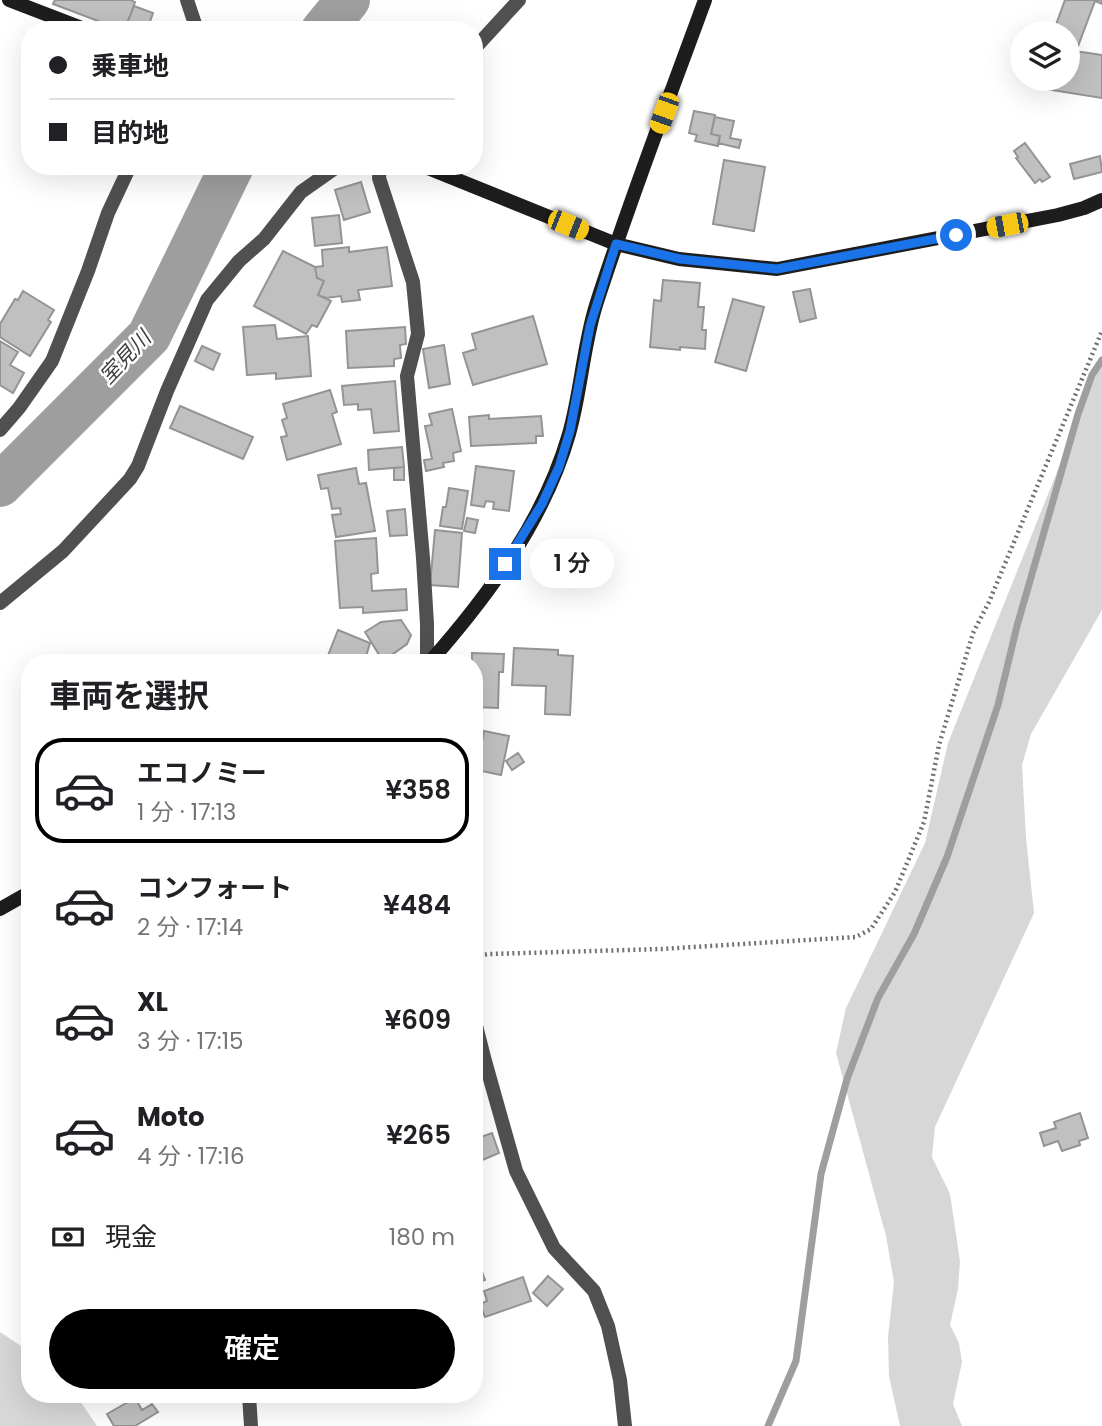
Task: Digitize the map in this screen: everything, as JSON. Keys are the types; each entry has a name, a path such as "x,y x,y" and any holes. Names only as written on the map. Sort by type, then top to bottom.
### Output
{"street":[{"path":"9,0 64,21"},
{"path":"187,0 194,21"},
{"path":"483,39 519,0"},
{"path":"436,654 467,620 519,544 559,467 570,431 590,326 616,244 705,0"},
{"path":"0,430 52,361 108,213 126,175"},
{"path":"0,603 63,551 130,479 138,466 207,300 239,261 264,239 302,191 325,175"},
{"path":"379,175 413,282 418,334 407,376 423,558 428,654"},
{"path":"445,175 616,244 680,259 777,269 1058,215 1102,200"},
{"path":"0,909 21,897"},
{"path":"483,1051 516,1171 554,1248 594,1291 608,1326 620,1380 625,1426"},
{"path":"250,1403 251,1426"}],"path":[{"path":"483,955 661,949 856,937 871,929 895,892 924,822 939,745 973,633 1027,514 1102,331"}],"shaded area":[{"path":"1102,360 1102,610 1031,734 1022,765 1034,913 935,1127 932,1157 950,1194 960,1261 958,1289 950,1325 959,1343 962,1362 953,1404 962,1426 900,1426 889,1376 888,1337 894,1282 886,1236 836,1053 846,1008 925,843 948,743"},
{"path":"0,1332 21,1346 21,1403 81,1403 97,1426 0,1426"}],"building":[{"path":"55,0 135,2 128,21 98,21 53,4"},
{"path":"1065,0 1102,0 1102,4 1095,1 1080,41 1080,21 1057,21"},
{"path":"134,6 153,13 150,21 128,21"},
{"path":"1080,52 1102,55 1102,98 1058,91 1080,91"},
{"path":"694,111 715,115 711,134 720,136 718,146 695,141 697,135 689,133"},
{"path":"715,117 734,121 730,138 741,140 739,148 718,143 720,136 711,134"},
{"path":"1025,143 1050,177 1042,182 1040,179 1035,183 1016,158 1018,157 1014,151"},
{"path":"1100,156 1102,172 1074,179 1070,164"},
{"path":"724,160 765,167 754,231 713,224"},
{"path":"361,182 370,212 344,220 335,190"},
{"path":"339,215 342,243 315,246 312,218"},
{"path":"349,247 349,252 387,247 392,286 358,290 360,300 342,302 341,296 326,298 318,295 324,281 317,278 315,267 323,266 322,250"},
{"path":"283,251 315,267 317,278 324,281 318,295 331,301 317,327 312,325 306,334 254,306"},
{"path":"663,280 700,283 698,307 704,307 702,330 706,330 705,349 650,347 654,300 661,301"},
{"path":"810,289 816,318 800,322 793,292"},
{"path":"23,291 54,310 48,320 51,322 30,356 0,337 0,324"},
{"path":"733,299 764,307 746,371 715,362"},
{"path":"533,316 547,364 473,385 463,353 476,349 472,334"},
{"path":"275,325 277,339 308,336 311,376 276,379 276,373 247,375 243,327"},
{"path":"405,327 406,344 400,345 401,358 394,359 394,366 348,368 346,331"},
{"path":"0,341 18,352 10,365 24,373 13,393 0,385"},
{"path":"444,345 450,384 429,388 423,349"},
{"path":"202,346 220,354 213,370 195,361"},
{"path":"395,381 399,431 374,433 371,409 358,410 358,404 344,405 342,386"},
{"path":"330,390 337,412 332,414 341,444 287,460 281,437 287,436 282,420 287,418 283,404"},
{"path":"180,406 253,437 243,459 170,428"},
{"path":"452,409 461,451 453,453 454,461 443,463 444,467 426,471 424,460 432,459 425,426 432,425 429,414"},
{"path":"489,415 489,419 541,416 543,436 536,436 536,443 471,446 469,417"},
{"path":"402,447 404,467 369,470 368,450"},
{"path":"476,466 514,471 509,511 493,509 494,502 486,501 484,507 471,505"},
{"path":"404,467 404,480 394,480 394,468"},
{"path":"356,468 359,484 366,483 375,531 336,537 332,515 341,514 340,508 332,509 328,488 321,489 318,475"},
{"path":"449,488 468,491 462,529 440,526"},
{"path":"405,509 407,535 390,536 387,511"},
{"path":"467,518 478,520 475,533 464,531"},
{"path":"435,530 462,533 458,587 430,585"},
{"path":"376,538 378,573 371,574 372,591 406,589 407,610 363,613 363,607 340,608 335,541"},
{"path":"401,620 411,635 407,644 393,654 379,654 365,632 381,622"},
{"path":"338,630 370,643 367,654 329,654"},
{"path":"514,648 558,650 558,655 573,656 570,715 545,714 546,686 512,685"},
{"path":"472,653 504,654 503,672 499,672 498,708 483,707 483,654"},
{"path":"484,731 509,736 501,775 483,771"},
{"path":"518,753 524,762 512,770 506,761"},
{"path":"1080,1113 1088,1138 1079,1141 1080,1145 1062,1151 1058,1141 1044,1146 1040,1133 1056,1128 1054,1122"},
{"path":"492,1133 499,1153 483,1160 483,1136"},
{"path":"548,1276 563,1289 547,1306 533,1293"},
{"path":"523,1277 531,1301 485,1317 483,1303 487,1301 484,1291"},
{"path":"126,1403 138,1403 142,1410 152,1404 158,1412 135,1426 114,1426 107,1414"}],"waterway":[{"name":"室見川","path":"330,21 348,0"},
{"name":"室見川","path":"0,485 149,336 228,175"},
{"path":"768,1426 796,1361 821,1174 847,1079 878,998 914,934 947,857 998,705 1017,626 1078,414 1092,375 1102,360"}],"route":[{"path":"505,564 542,504 559,467 570,431 590,326 616,244 680,259 777,269 956,235"}]}
